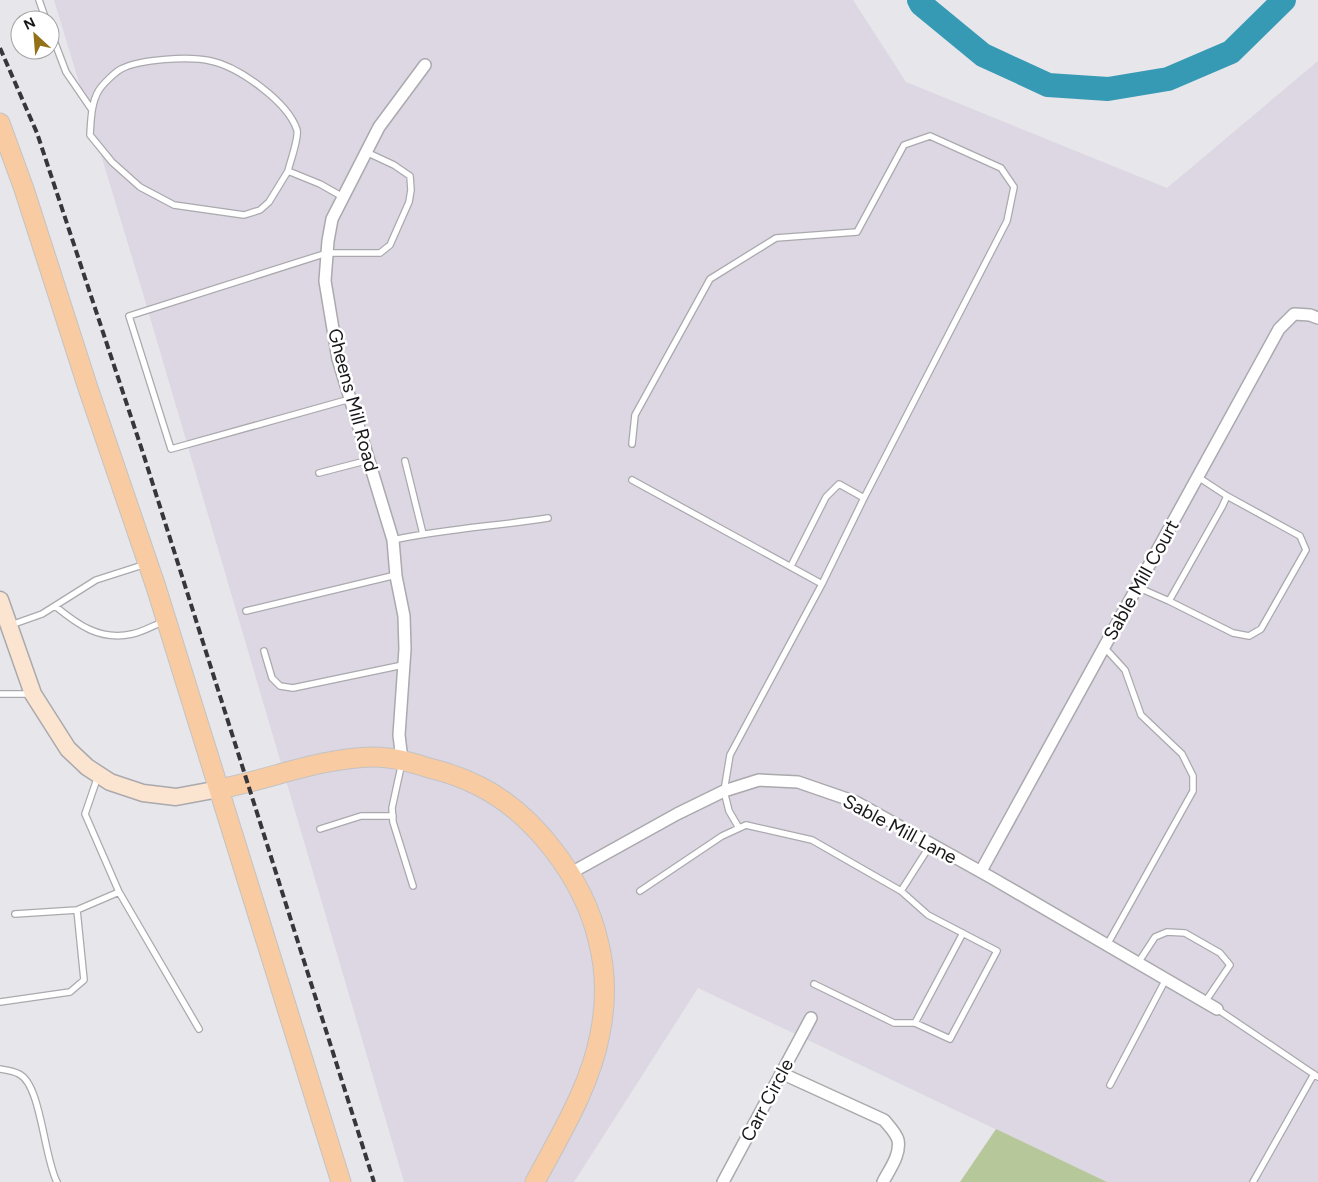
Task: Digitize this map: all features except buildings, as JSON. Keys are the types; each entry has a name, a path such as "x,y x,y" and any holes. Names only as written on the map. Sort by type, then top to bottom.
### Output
{"main road":[{"path":"0,123 24,189 88,388 167,620 341,1182"},
{"path":"219,790 247,784 315,764 375,757 402,760 447,773 480,787 512,808 539,832 581,893 599,941 604,978 604,1005 593,1062 575,1106 535,1182"}],"street":[{"name":"Gheens Mill Road","path":"402,760 399,735 405,650 404,616 396,575 393,540 338,358 325,282 332,219 379,127 425,65"},
{"name":"Sable Mill Court","path":"981,871 1279,329 1294,314 1310,314 1318,318"},
{"path":"0,600 34,694 68,749 87,767 110,782 143,794 176,797 219,790"},
{"name":"Sable Mill Lane","path":"569,874 676,814 724,791 759,780 798,782 856,802 981,871 1217,1009"},
{"name":"Carr Circle","path":"723,1182 811,1018"},
{"path":"781,1072 884,1120 898,1141 898,1154 883,1182"}],"lane":[{"path":"60,56 66,72 92,110"},
{"path":"169,58 210,60 235,71 262,87 291,119 298,132 288,171 269,202 260,210 244,214 174,205 140,187 112,162 90,135 92,110 99,90 121,70 142,63 169,58"},
{"path":"632,444 635,415 710,279 776,238 857,232 904,145 930,136 1001,168 1014,188 1007,221 864,498 822,584 730,755 724,791 729,811 739,828"},
{"path":"350,399 171,449 129,316 327,253 380,253 390,245 409,202 411,190 410,176 394,165 366,152"},
{"path":"288,171 320,184 343,197"},
{"path":"319,473 369,460"},
{"path":"406,461 423,534"},
{"path":"1137,587 1233,633 1249,636 1261,629 1306,550 1300,536 1227,496 1198,477"},
{"path":"632,480 822,584"},
{"path":"791,566 826,497 839,484 864,498"},
{"path":"1169,601 1227,496"},
{"path":"393,540 423,534 548,518"},
{"path":"9,625 42,614 96,580 148,563"},
{"path":"246,611 396,575"},
{"path":"55,606 76,623 103,636 132,634 167,620"},
{"path":"1104,647 1125,670 1141,714 1182,754 1193,776 1193,791 1107,945"},
{"path":"264,651 272,678 280,686 292,688 403,666"},
{"path":"0,694 34,694"},
{"path":"402,760 392,808 393,822 413,886"},
{"path":"98,774 85,814 119,892 199,1029"},
{"path":"320,829 361,816 393,816"},
{"path":"640,891 722,836 746,825 812,840 902,891 928,915 997,952 950,1039 915,1023 894,1023 814,984"},
{"path":"902,891 931,844"},
{"path":"15,914 77,910 119,892"},
{"path":"0,1002 70,992 84,980 77,910"},
{"path":"1138,963 1155,937 1167,932 1186,933 1220,953 1230,965 1205,1002"},
{"path":"915,1023 963,933"},
{"path":"1110,1084 1166,979"},
{"path":"1217,1009 1316,1075 1253,1182"},
{"path":"0,1070 20,1074 32,1088 38,1106 52,1172 57,1182"}],"shaded area":[{"path":"54,0 853,0 906,82 1167,188 1318,61 1318,1182 1107,1182 698,988 574,1182 404,1182 142,290 60,20 60,10 57,10"}],"green space":[{"path":"996,1129 1107,1182 960,1182"}],"waterway":[{"path":"919,0 921,4 983,55 1048,85 1108,89 1168,79 1231,52 1284,0"}],"railway":[{"path":"0,48 37,133 143,453 374,1182"}]}
